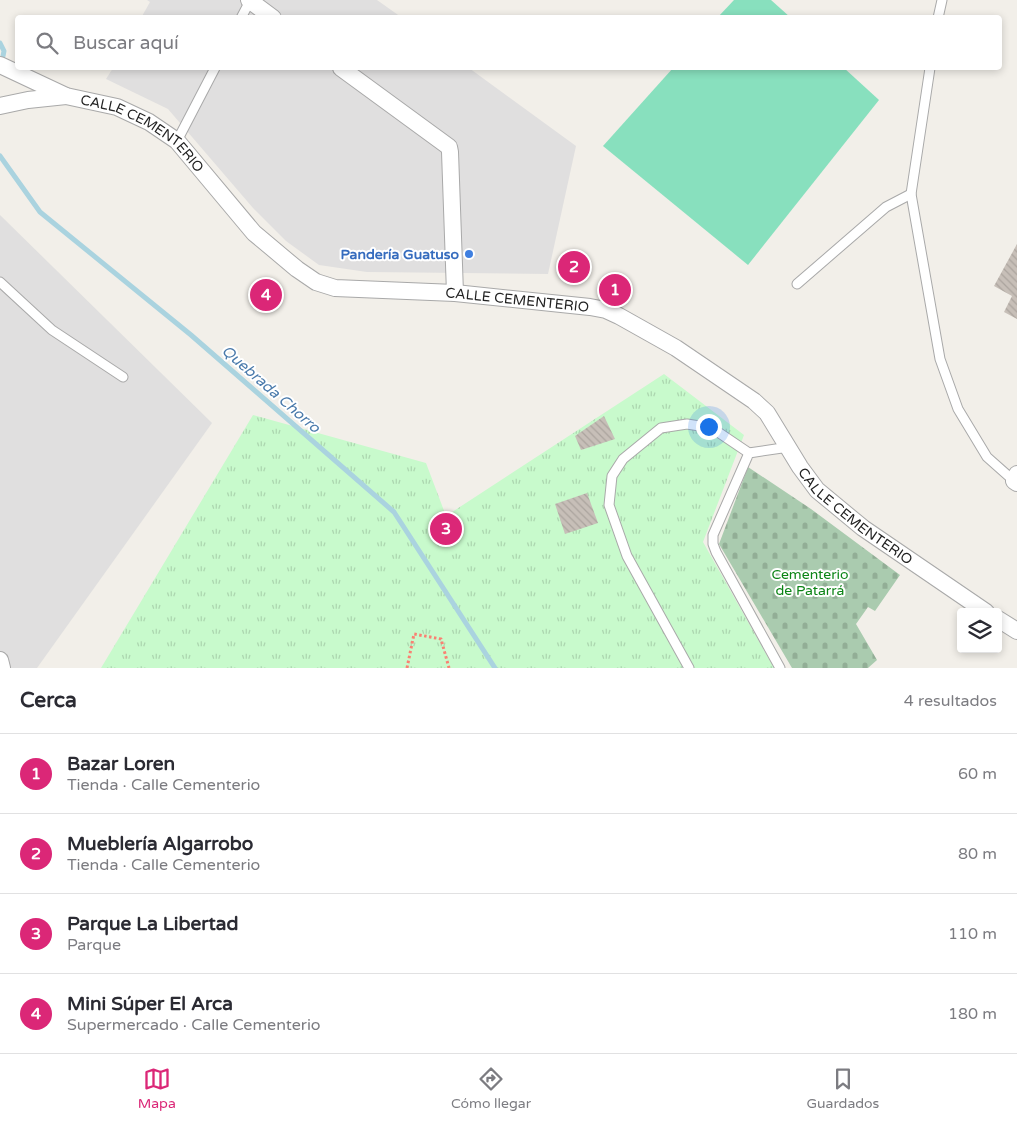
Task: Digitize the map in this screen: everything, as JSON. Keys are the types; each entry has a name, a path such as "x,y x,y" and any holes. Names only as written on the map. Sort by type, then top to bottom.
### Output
{"street":[{"path":"249,0 269,15"},
{"path":"0,65 66,96"},
{"path":"344,70 448,147 450,152 455,293"},
{"path":"0,106 28,100 66,96"},
{"name":"CALLE CEMENTERIO","path":"66,96 117,107 149,122 177,141 254,233 297,269 316,282 335,288 455,293 590,307 606,310 619,316 676,348 754,401 767,413 808,479 825,496 863,528 980,608"},
{"path":"1002,622 1017,631"},
{"path":"0,660 2,668"}],"lane":[{"path":"242,15 249,0"},
{"path":"939,15 942,0"},
{"path":"177,141 214,70"},
{"path":"930,70 910,194 938,350 958,409 987,458 1016,479"},
{"path":"797,284 886,207 910,194"},
{"path":"0,282 52,330 123,377"},
{"path":"689,668 627,556 609,505 612,476 623,459 661,428 687,424 712,428 749,453 789,447"},
{"path":"749,453 713,535 713,544 780,668"}],"path":[{"path":"407,668 414,634 441,639 449,668"}],"shaded area":[{"path":"147,0 377,0 398,15 143,15 150,2"},
{"path":"112,70 472,70 576,146 548,274 367,272 319,265 286,241 253,208 168,109 106,79"},
{"path":"0,215 212,423 37,668 0,668"}],"green space":[{"path":"734,0 771,0 788,15 720,15"},
{"path":"671,70 846,70 879,100 748,265 603,146"},
{"path":"664,374 744,435 703,542 774,668 101,668 253,415 426,463 446,516"},
{"name":"Cementerio de Patarrá","path":"748,467 811,509 900,575 875,611 868,607 856,624 877,660 868,668 792,668 719,544"}],"building":[{"path":"1017,244 1017,319 1004,312 1012,296 994,286"},
{"path":"604,416 615,439 581,450 575,436"},
{"path":"587,493 598,523 565,534 555,504"}],"waterway":[{"name":"Quebrada Chorro","path":"0,43 4,51 3,56"},
{"name":"Quebrada Chorro","path":"0,156 40,212 191,335 394,512 495,668"}],"place":[{"name":"Pandería Guatuso","path":"469,254"},
{"name":"Mueblería Algarrobo","path":"574,267"},
{"name":"Bazar Loren","path":"615,290"},
{"name":"Mini Súper El Arca","path":"266,295"},
{"name":"Parque La Libertad","path":"446,529"}]}
